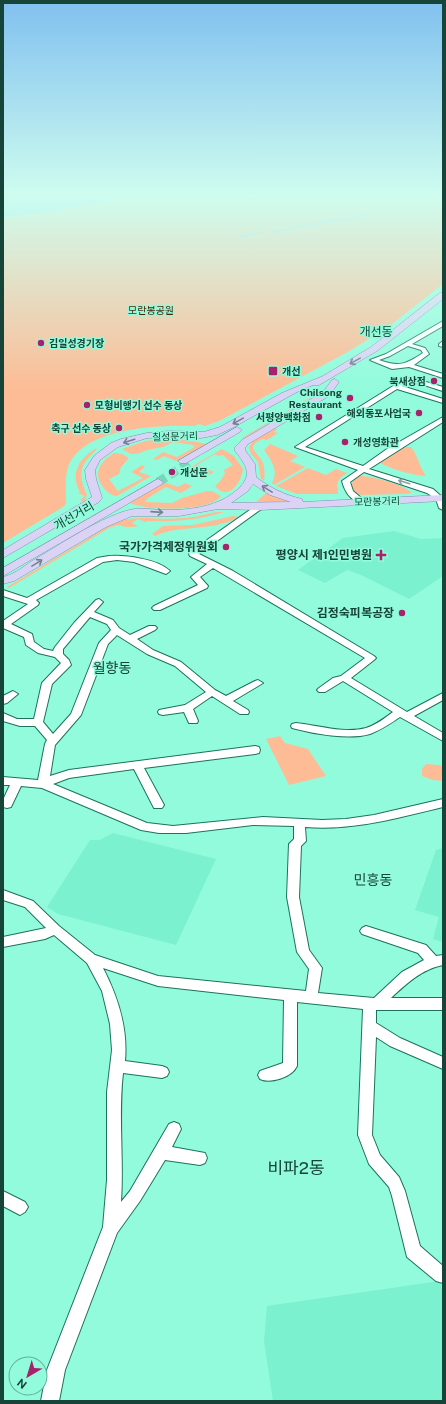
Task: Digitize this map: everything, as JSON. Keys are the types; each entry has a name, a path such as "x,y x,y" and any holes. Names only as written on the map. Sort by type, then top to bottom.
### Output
{"main road":[{"name":"칠성문거리","path":"338,380 313,392 186,462 307,390 323,378 374,349 443,295"},
{"path":"370,362 443,302"},
{"name":"칠성문거리","path":"89,505 97,498 97,494 91,481 91,468 98,457 112,447 134,439 161,434 208,434 222,430 299,387 323,378"},
{"path":"323,378 338,380"},
{"path":"214,506 233,498 244,490 252,478 250,462 240,451 240,447 245,442 326,394 338,380"},
{"path":"252,478 265,489 274,494 312,504"},
{"name":"개선거리","path":"3,564 155,481 3,573"},
{"name":"모란봉거리","path":"214,506 260,507 441,498"},
{"name":"개선거리","path":"3,555 89,505"},
{"name":"개선거리","path":"3,581 10,579 118,517 136,512 187,512 214,506"}],"street":[{"path":"370,362 388,355 443,324"},
{"path":"407,344 423,349 426,354 409,365"},
{"path":"370,362 392,367 409,365 443,376"},
{"path":"443,389 416,381 406,380 299,447 430,491 441,498 443,508"},
{"path":"396,386 443,401"},
{"path":"362,502 349,492 346,481 390,451 443,419"},
{"path":"260,507 193,554 230,573 371,658 344,678 336,680 322,690"},
{"path":"30,600 100,560 107,558 121,557 136,559 147,562 166,571"},
{"path":"157,608 204,586 195,576 213,564"},
{"path":"3,593 30,600 35,603 4,624"},
{"path":"58,655 58,649 77,625 99,602"},
{"path":"89,613 110,622 116,630 150,652 178,664 212,692 244,712"},
{"path":"4,624 29,636 29,643 35,647 58,655 66,662 66,665 47,683 38,722"},
{"path":"130,639 152,628"},
{"path":"43,784 50,744 76,715 104,643 116,630"},
{"path":"344,678 443,738"},
{"path":"227,700 258,683"},
{"path":"163,712 188,708 212,692"},
{"path":"3,701 13,694"},
{"path":"296,726 323,729 337,733 366,732 443,696"},
{"path":"188,708 193,721"},
{"path":"3,716 11,722 24,724 38,722"},
{"path":"38,722 53,740"},
{"path":"43,784 55,778 69,774 255,750"},
{"path":"136,765 158,805"},
{"path":"3,781 43,784 145,827 160,830 182,831 255,820 327,824 358,822 443,803"},
{"path":"7,804 18,782"},
{"path":"299,823 300,841 296,844 295,848 293,897 303,952 316,968 311,998"},
{"path":"3,895 29,904 55,929 92,959 158,981 373,1004 443,1004"},
{"path":"4,942 46,934 55,929"},
{"path":"366,931 422,949 437,960 393,986 373,1004 368,1025 365,1135 374,1159 394,1182 400,1196 413,1251 442,1275"},
{"path":"92,959 108,990 117,1024 119,1050 114,1092 115,1180 111,1228"},
{"path":"265,1075 286,1070 290,1066 291,996"},
{"path":"368,1025 395,1042 443,1063"},
{"path":"117,1066 162,1072"},
{"path":"50,1401 56,1370 111,1228 135,1196 174,1129"},
{"path":"161,1153 200,1158"},
{"path":"3,1198 20,1207"}],"shaded area":[{"name":"평양시 제1인민병원","path":"394,531 421,539 443,538 443,576 409,599 361,575 347,570 325,583 298,570 343,538"},
{"path":"113,833 216,859 176,945 58,914 47,907 90,840 100,840"},
{"path":"443,848 443,942 433,939 439,917 415,910 436,850"},
{"path":"440,1281 443,1291 443,1401 273,1401 264,1341 267,1306"}],"green space":[{"name":"모란봉공원","path":"3,260 443,260 443,284 387,328 344,354 219,421 205,426 199,424 195,426 164,426 127,430 93,441 80,450 70,462 66,477 66,504 3,543"},
{"path":"317,393 244,438 242,438"},
{"path":"275,428 277,429 274,432 278,433 267,440 262,439 253,446 264,466 264,481 261,479 258,462 251,454 249,447 253,441"},
{"path":"174,438 207,444 176,461 164,456 157,460 153,459 163,452 177,457 195,447 193,446 194,445 173,442 163,447 147,450 137,454 131,454 122,449 145,441"},
{"path":"270,444 298,456 290,461 305,467 274,485 272,483 275,474 273,465 264,450"},
{"path":"406,447 411,447 426,476 401,471 378,461 391,452"},
{"path":"97,448 83,466 81,475 87,495 84,502 80,500 85,496 78,493 80,492 77,485 76,472 81,461"},
{"path":"222,449 234,456 243,469 237,485 233,489 225,492 215,486 225,473 224,470 233,465 223,455 218,456 215,454 197,465 214,472 202,479 196,477 203,472 191,467"},
{"path":"114,453 122,454 129,458 121,467 119,474 109,479 118,491 143,478 131,472 142,465 145,467 139,472 151,476 117,496 110,494 101,484 98,473 100,466 104,461"},
{"path":"308,468 326,475 336,469 347,473 341,477 337,483 338,494 297,494 276,486"},
{"path":"359,476 387,481 412,493 361,495 356,493 351,486 354,479"},
{"path":"164,482 178,487 185,483 192,486 181,493 166,487 148,498 145,502 172,503 182,498 207,491 212,491 221,496 204,505 191,507 163,509 138,506 130,503"},
{"path":"266,493 289,501 254,504"},
{"path":"224,512 196,519 177,521 145,522 138,519 132,523 138,526 128,527 118,525 109,528 9,588 7,587 112,524 139,518 187,518"},
{"path":"233,516 239,517 218,525 175,530 155,536 152,534 163,526 193,525"},
{"path":"280,736 285,743 308,749 326,776 289,785 266,739"},
{"path":"426,764 439,765 443,767 443,781 433,780 422,776 422,769"}],"tunnel":[{"path":"158,482 189,463"}],"place":[{"name":"김일성경기장","path":"41,343"},
{"name":"개선","path":"273,371"},
{"name":"북새상점","path":"434,381"},
{"name":"Chilsong Restaurant","path":"350,398"},
{"name":"모형비행기 선수 동상","path":"87,405"},
{"name":"해외동포사업국","path":"419,413"},
{"name":"서평양백화점","path":"319,417"},
{"name":"축구 선수 동상","path":"119,428"},
{"name":"개성영화관","path":"345,442"},
{"name":"개선문","path":"172,472"},
{"name":"국가가격제정위원회","path":"226,547"},
{"name":"평양시 제1인민병원","path":"381,555"},
{"name":"김정숙피복공장","path":"402,613"}],"district":[{"name":"개선동","path":"376,332"},
{"name":"월향동","path":"112,668"},
{"name":"민흥동","path":"373,880"},
{"name":"비파2동","path":"296,1168"}]}
